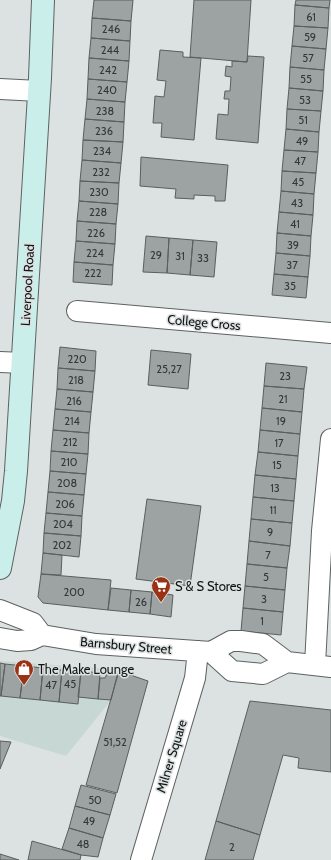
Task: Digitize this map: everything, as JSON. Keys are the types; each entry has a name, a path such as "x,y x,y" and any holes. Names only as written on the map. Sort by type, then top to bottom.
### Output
{"main road":[{"name":"Liverpool Road","path":"0,568 13,501 39,91 43,0"}],"street":[{"path":"0,89 39,91"},
{"name":"College Cross","path":"77,311 331,333"},
{"path":"0,362 22,363"},
{"path":"204,652 231,641 242,641 263,644 287,662 323,666 322,531 331,439"},
{"path":"0,610 33,623 42,635"},
{"name":"Barnsbury Street","path":"0,638 17,641 31,640 42,635 96,644 204,652"},
{"path":"204,652 232,671 263,674 287,662"},
{"name":"Milner Square","path":"141,860 194,678 204,652"}],"shaded area":[{"path":"0,661 111,669 119,671 111,700 66,756 0,736"}],"building":[{"path":"94,0 133,0 131,21 92,18"},
{"path":"194,0 251,0 247,62 190,57"},
{"path":"296,0 330,0 329,8 295,5"},
{"path":"295,5 329,8 328,28 294,26"},
{"path":"92,18 131,21 130,41 91,38"},
{"path":"294,26 328,28 326,49 292,46"},
{"path":"91,38 130,41 129,61 89,58"},
{"path":"292,46 326,49 324,70 290,67"},
{"path":"160,50 183,52 183,57 201,58 194,140 161,137 162,123 153,123 155,96 164,97 166,81 157,80"},
{"path":"248,56 264,57 258,143 216,139 218,114 228,115 229,99 224,99 225,91 230,91 231,77 225,76 226,66 232,67 232,61 247,62"},
{"path":"89,58 129,61 127,82 88,79"},
{"path":"290,67 324,70 323,91 289,88"},
{"path":"88,79 127,82 125,102 87,99"},
{"path":"289,88 323,91 321,111 287,109"},
{"path":"87,99 125,102 124,122 85,119"},
{"path":"287,109 321,111 319,132 286,129"},
{"path":"85,119 124,122 123,142 83,140"},
{"path":"286,129 319,132 318,152 284,150"},
{"path":"83,140 123,142 121,163 82,160"},
{"path":"284,150 318,152 316,173 282,171"},
{"path":"141,157 228,165 225,201 215,201 215,196 194,195 194,199 175,198 176,189 140,186"},
{"path":"82,160 121,163 119,183 80,181"},
{"path":"282,171 316,173 314,194 281,191"},
{"path":"80,181 119,183 118,204 79,201"},
{"path":"281,191 314,194 313,215 279,212"},
{"path":"79,201 118,204 116,224 77,221"},
{"path":"279,212 313,215 311,236 277,233"},
{"path":"77,221 116,224 115,244 76,241"},
{"path":"277,233 311,236 310,256 276,253"},
{"path":"146,236 169,238 167,273 143,272"},
{"path":"169,238 193,240 190,275 167,273"},
{"path":"193,240 217,242 214,277 190,275"},
{"path":"76,241 115,244 113,265 74,262"},
{"path":"276,253 310,256 308,277 274,274"},
{"path":"74,262 113,265 112,285 73,282"},
{"path":"274,274 308,277 306,298 272,295"},
{"path":"60,347 96,351 95,371 58,368"},
{"path":"151,350 191,354 188,389 148,385"},
{"path":"266,363 307,367 304,389 264,386"},
{"path":"58,368 95,371 93,392 57,389"},
{"path":"264,386 304,389 302,412 262,408"},
{"path":"57,389 93,392 91,412 55,409"},
{"path":"262,408 302,412 300,434 260,430"},
{"path":"55,409 91,412 89,433 53,430"},
{"path":"53,430 89,433 88,454 51,451"},
{"path":"260,430 300,434 298,456 258,452"},
{"path":"51,451 88,454 86,474 50,471"},
{"path":"258,452 298,456 296,479 255,475"},
{"path":"50,471 86,474 84,495 48,492"},
{"path":"255,475 296,479 294,501 253,497"},
{"path":"48,492 84,495 82,516 46,513"},
{"path":"253,497 294,501 292,523 251,519"},
{"path":"147,499 201,506 190,586 136,579"},
{"path":"46,513 82,516 81,536 44,533"},
{"path":"251,519 292,523 290,546 249,541"},
{"path":"44,533 81,536 79,557 43,553"},
{"path":"249,541 290,546 287,568 247,564"},
{"path":"43,553 62,555 61,575 41,574"},
{"path":"247,564 287,568 285,590 245,586"},
{"path":"41,574 111,580 108,610 43,603 38,597"},
{"path":"245,586 285,590 283,612 243,608"},
{"path":"111,588 131,590 129,612 108,610"},
{"path":"131,590 152,592 150,614 129,612"},
{"path":"152,592 173,595 171,617 150,614"},
{"path":"243,608 283,612 281,635 241,631"},
{"path":"0,663 5,664 1,696 0,696"},
{"path":"5,664 24,666 20,698 1,696"},
{"path":"24,666 43,668 40,700 20,698"},
{"path":"43,668 62,670 59,702 40,700"},
{"path":"62,670 81,671 78,704 59,702"},
{"path":"109,670 115,670 117,676 111,700 98,699 100,678 105,678"},
{"path":"81,671 100,673 98,699 78,697"},
{"path":"119,671 148,681 117,793 86,785"},
{"path":"250,701 331,710 331,772 298,768 299,758 283,755 260,835 216,821"},
{"path":"0,741 11,742 0,769"},
{"path":"81,785 116,794 110,815 75,806"},
{"path":"75,806 110,815 103,838 69,828"},
{"path":"216,821 260,835 253,860 205,860"},
{"path":"69,828 103,838 98,857 81,855 62,849"},
{"path":"32,841 81,855 80,860 28,860"},
{"path":"0,854 19,860 0,860"}],"place":[{"name":"S & S Stores","path":"161,603"},
{"name":"The Make Lounge","path":"24,686"}]}
